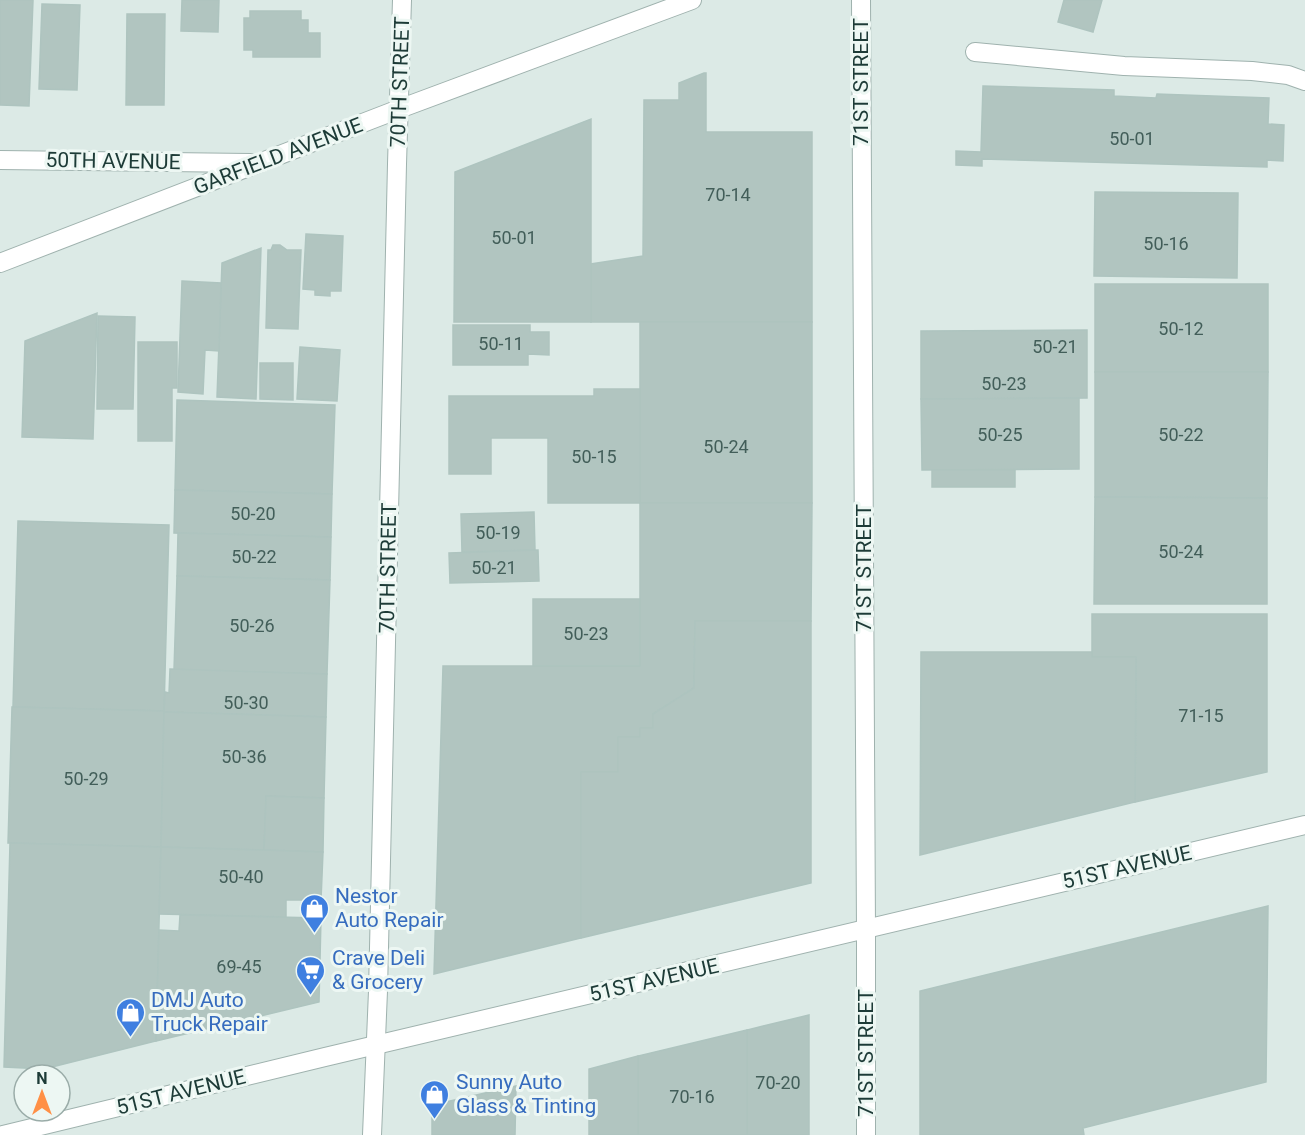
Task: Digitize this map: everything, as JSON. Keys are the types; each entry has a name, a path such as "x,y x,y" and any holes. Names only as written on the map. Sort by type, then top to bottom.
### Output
{"street":[{"name":"70TH STREET","path":"372,1135 378,979 402,0"},
{"name":"GARFIELD AVENUE","path":"0,263 399,109 692,0"},
{"name":"71ST STREET","path":"861,0 866,1135"},
{"path":"975,52 1124,66 1252,71 1288,75 1305,81"},
{"name":"50TH AVENUE","path":"0,160 261,163"},
{"name":"51ST AVENUE","path":"3,1135 1305,825"}],"building":[{"path":"0,0 33,0 29,106 0,105"},
{"path":"182,0 219,0 218,32 181,31"},
{"path":"1064,0 1102,0 1093,32 1058,22"},
{"path":"42,4 80,5 77,90 39,89"},
{"path":"250,11 301,11 301,20 308,20 308,33 320,33 320,57 253,57 253,50 244,50 244,18 250,18"},
{"path":"127,14 165,14 164,105 126,105"},
{"path":"706,73 706,132 812,132 812,322 591,322 591,264 643,256 644,100 679,100 679,83"},
{"path":"983,86 1114,90 1114,96 1156,98 1157,94 1269,98 1268,124 1284,125 1283,161 1267,160 1267,167 982,159 982,166 956,165 956,151 981,152"},
{"path":"591,119 591,322 454,322 455,172"},
{"path":"1095,192 1238,193 1237,278 1094,276"},
{"path":"306,234 343,236 341,291 330,291 330,296 315,295 315,290 303,289"},
{"path":"273,245 280,245 287,250 301,250 298,329 266,328 268,250 271,250"},
{"path":"261,248 256,399 217,397 222,263"},
{"path":"182,281 221,283 219,351 205,350 203,394 178,392"},
{"path":"1095,284 1268,284 1268,372 1095,372"},
{"path":"97,313 93,439 22,437 25,341"},
{"path":"98,316 135,317 133,409 97,409"},
{"path":"640,322 812,322 812,503 640,503"},
{"path":"453,325 530,325 530,332 549,332 549,355 528,354 528,365 453,365"},
{"path":"1087,330 1087,398 921,399 921,331"},
{"path":"138,342 177,342 177,388 172,388 172,441 138,441"},
{"path":"300,347 340,350 337,401 297,399"},
{"path":"260,363 293,363 293,400 260,399"},
{"path":"1095,372 1268,372 1267,498 1095,497"},
{"path":"594,389 640,389 640,503 548,503 548,438 491,438 491,474 449,474 449,396 594,396"},
{"path":"1079,398 1079,469 922,470 921,399"},
{"path":"177,400 335,405 332,494 175,490"},
{"path":"932,470 1015,470 1015,487 932,487"},
{"path":"175,490 332,494 331,537 174,533"},
{"path":"1095,497 1267,498 1267,604 1094,604"},
{"path":"640,503 812,503 811,621 695,621 694,688 653,714 653,728 640,728 640,737 618,737 618,772 581,772 581,938 434,974 443,666 640,666"},
{"path":"534,512 535,550 462,552 461,514"},
{"path":"18,521 169,525 164,711 13,707"},
{"path":"178,533 331,537 330,580 177,576"},
{"path":"538,550 539,581 450,583 449,553"},
{"path":"177,576 330,580 327,674 174,670"},
{"path":"533,599 640,599 640,666 533,666"},
{"path":"1092,614 1267,614 1267,772 1135,802 1136,657 1092,657"},
{"path":"695,621 811,621 811,883 581,938 581,772 618,772 618,737 640,737 640,728 653,728 653,714 694,688"},
{"path":"921,652 1092,652 1092,657 1136,657 1135,802 920,855"},
{"path":"170,669 327,674 326,717 164,712 165,692 169,693"},
{"path":"12,707 164,711 161,847 8,843"},
{"path":"164,712 326,717 324,798 266,796 264,850 161,847"},
{"path":"266,796 324,798 323,852 264,850"},
{"path":"10,843 161,847 156,1041 68,1063 12,1063 12,1067 4,1067"},
{"path":"161,847 323,852 321,900 286,900 286,917 159,914"},
{"path":"1268,906 1266,1082 1083,1128 1084,1135 920,1135 920,991"},
{"path":"180,915 321,918 319,1002 156,1041 159,930 179,931"},
{"path":"809,1015 809,1135 747,1135 747,1030"},
{"path":"747,1030 747,1135 638,1135 638,1056"},
{"path":"638,1056 638,1135 589,1135 589,1069"},
{"path":"516,1086 515,1135 432,1135 432,1105"}],"place":[{"name":"Nestor Auto Repair","path":"314,934"},
{"name":"Crave Deli & Grocery","path":"311,996"},
{"name":"DMJ Auto Truck Repair","path":"130,1038"},
{"name":"Sunny Auto Glass & Tinting","path":"435,1120"}]}
